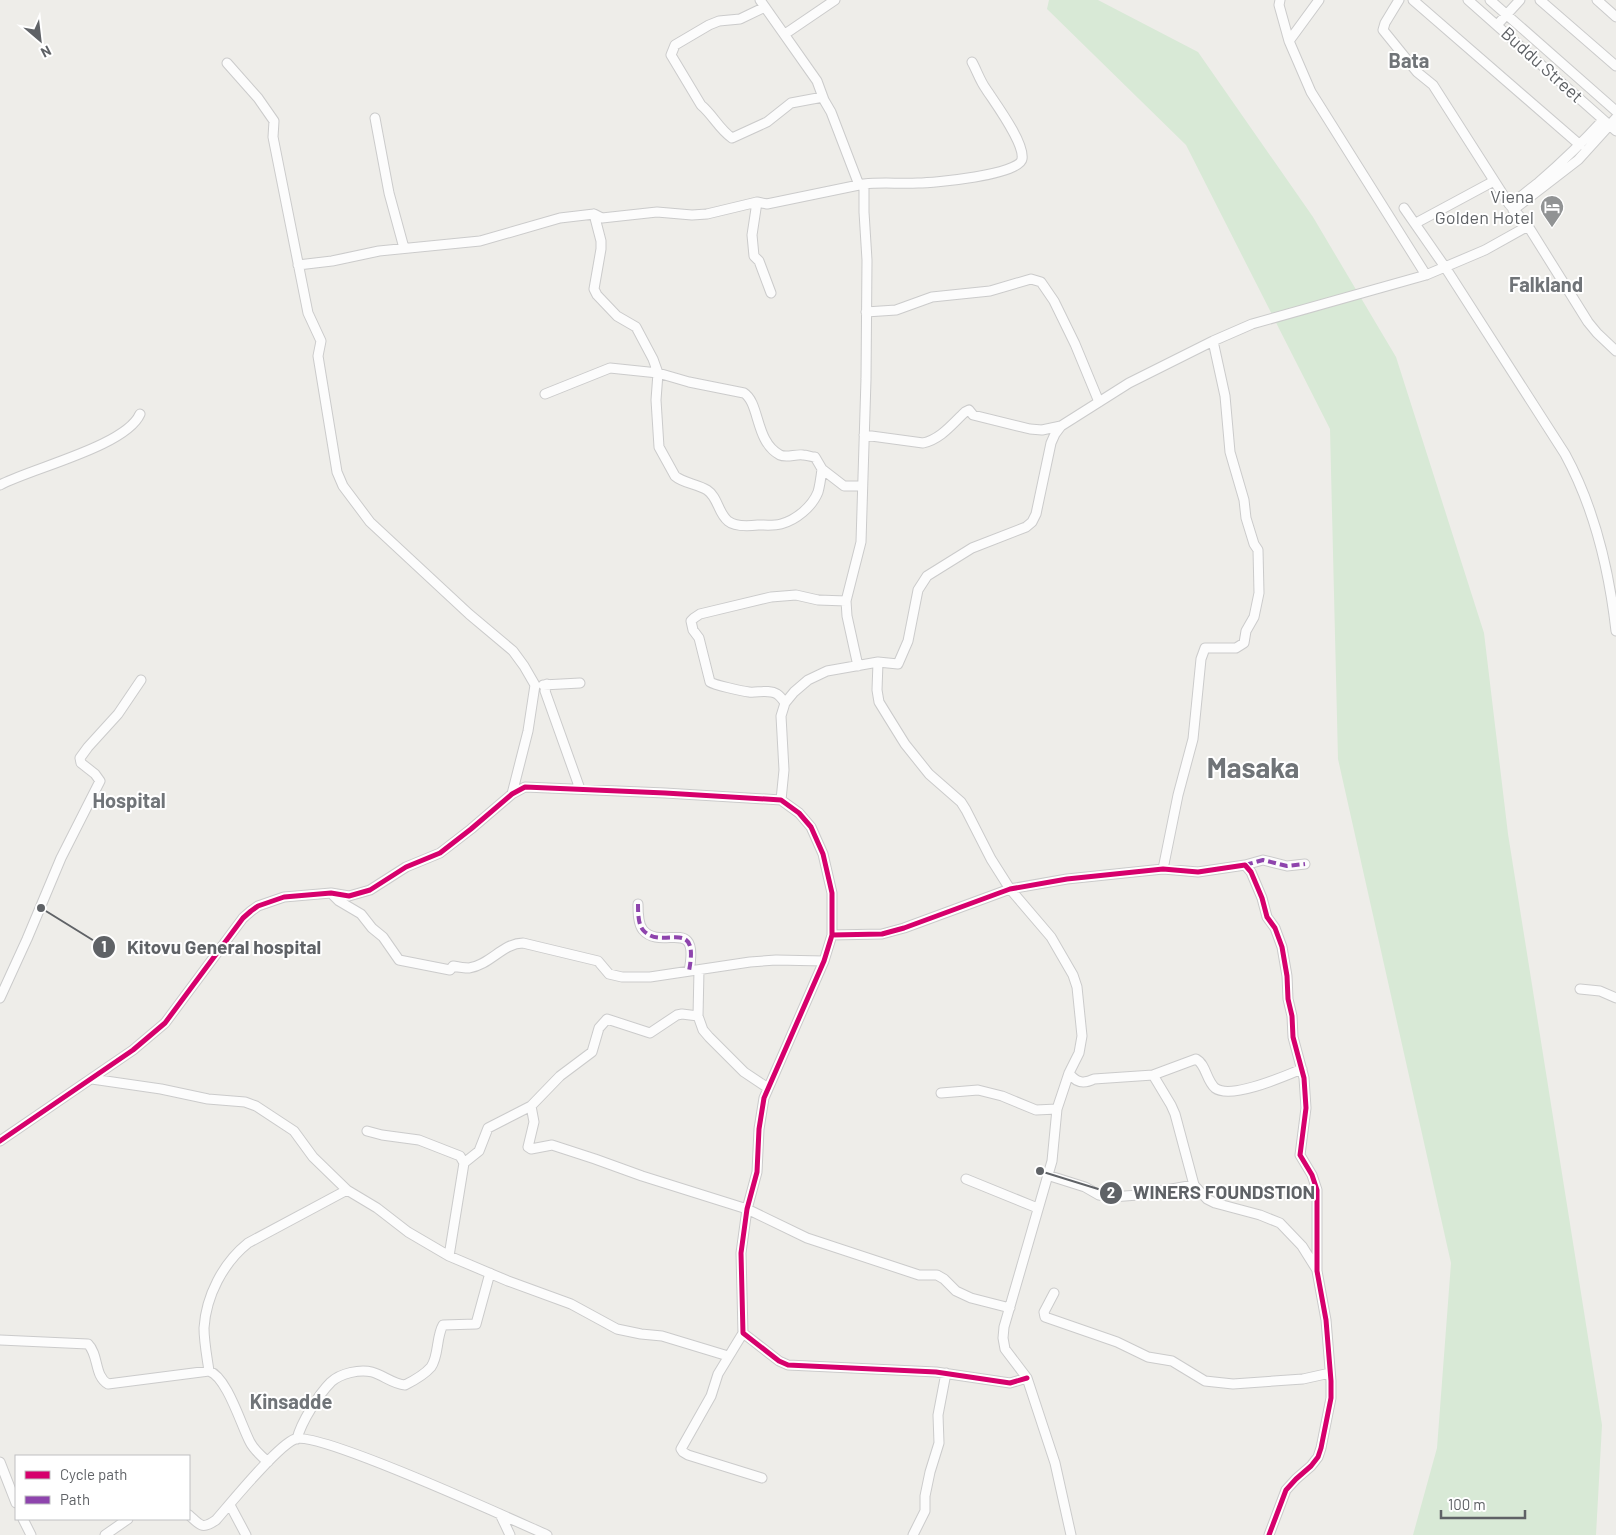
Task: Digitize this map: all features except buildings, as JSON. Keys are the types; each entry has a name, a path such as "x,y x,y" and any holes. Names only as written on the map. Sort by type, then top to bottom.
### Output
{"street":[{"path":"785,34 835,0"},
{"path":"1280,0 1279,5 1289,41 1310,92 1426,275"},
{"path":"1289,41 1319,0"},
{"path":"1399,0 1385,23 1383,30 1417,72 1433,85 1494,182 1511,207 1528,226 1588,322 1601,338 1616,350"},
{"path":"1413,0 1580,145"},
{"name":"Buddu Street","path":"1468,0 1611,123"},
{"path":"1490,0 1616,112"},
{"path":"1497,25 1520,0"},
{"path":"1540,0 1616,66"},
{"path":"1597,0 1616,17"},
{"path":"823,97 791,103 767,122 732,138 724,132 701,105 671,55 673,48 708,25 719,21 740,18 762,3 817,82 861,185 866,312 861,542 846,601 847,616 858,666"},
{"path":"298,265 404,248 480,241 560,218 594,214 602,218 657,212 692,215 707,214 757,202 766,204 861,185 919,183 974,178 1012,168 1020,164 1022,159 1020,146 985,88 972,62"},
{"path":"227,63 258,98 274,121 272,137 308,313 321,341 318,356 337,472 343,486 370,522 469,614 513,651 535,685 528,731 512,794"},
{"path":"375,118 389,193 404,248"},
{"path":"1511,207 1516,200 1544,178 1580,145 1611,123"},
{"path":"1511,207 1578,160 1611,123"},
{"path":"1416,224 1494,182"},
{"path":"757,202 752,235 754,256 759,261 771,293"},
{"path":"1404,208 1446,267 1576,474 1606,560 1616,631"},
{"path":"594,214 602,250 595,285 596,295 617,316 636,327 653,359 658,373 656,400 660,451 675,476 679,480 690,482 710,492 724,518 729,523 751,526 779,525 799,516 813,500 818,492 822,469"},
{"path":"781,800 784,763 781,716 785,703 808,680 828,671 878,662 898,664 908,641 918,590 927,576 972,548 1020,530 1032,522 1036,514 1051,443 1054,434 1061,426 1129,383 1213,341 1252,324 1426,275 1485,250 1528,226"},
{"path":"866,312 896,310 932,297 980,293 1031,279 1035,280 1040,282 1054,301 1075,344 1099,402"},
{"path":"1163,869 1178,795 1193,739 1201,659 1205,648 1236,648 1244,643 1246,631 1254,617 1259,592 1258,550 1254,544 1246,518 1244,500 1230,452 1225,396 1213,341"},
{"path":"546,394 610,368 658,373 689,382 744,393 751,398 760,430 770,446 782,456 803,455 815,458 822,469 844,486 862,486"},
{"path":"864,435 923,443 935,440 969,410 973,414 1030,429 1042,430 1061,426"},
{"path":"0,485 92,449 137,422 140,414"},
{"path":"785,703 778,694 773,692 747,692 730,687 715,686 710,682 700,642 692,630 691,622 700,614 771,597 796,595 818,600 846,601"},
{"path":"878,662 877,690 879,702 886,715 929,774 961,802 991,859 1010,889 1050,937 1074,975 1078,987 1082,1036 1079,1053 1069,1073 1057,1109 1052,1162 1004,1326 1003,1338 1005,1349 1027,1378 1055,1463 1072,1535"},
{"path":"0,998 61,858 100,781 95,774 81,763 80,758 118,714 140,680"},
{"path":"535,685 580,683"},
{"path":"547,684 545,691 580,789"},
{"path":"0,1141 133,1050 165,1023 243,918 251,910 284,897 331,893 349,896 370,890 406,867 440,853 512,794 525,787 781,800 799,813 811,827 823,854 832,893 832,935 824,961 764,1098 759,1129 756,1172 746,1209 741,1253 743,1333 718,1374 710,1396 681,1449 688,1455 762,1478"},
{"path":"832,935 882,934 904,928 1010,889 1083,877 1163,869 1198,872 1246,865 1263,860 1287,866 1305,864"},
{"path":"1246,865 1251,872 1267,916 1275,928 1282,947 1287,976 1288,999 1292,1016 1293,1037 1306,1090 1300,1155 1312,1175 1318,1190 1317,1271 1326,1320 1331,1398 1318,1457 1286,1490 1269,1535"},
{"path":"331,893 339,901 361,914 372,928 383,937 399,960 450,970 453,966 470,968 483,963 515,943 523,943 598,961 609,974 615,976 650,976 750,962 824,961"},
{"path":"638,904 640,922 644,930 654,937 681,937 687,941 692,957 689,971"},
{"path":"812,960 828,947"},
{"path":"700,970 698,1016 703,1030 744,1072 768,1088"},
{"path":"1580,990 1600,991 1616,998"},
{"path":"464,1163 480,1151 488,1128 531,1106 560,1076 592,1052 599,1028 607,1019 650,1034 677,1015 698,1016"},
{"path":"1069,1073 1080,1083 1153,1075 1192,1059 1198,1060 1208,1080 1214,1087 1222,1090 1254,1088 1302,1069"},
{"path":"1153,1075 1175,1114 1194,1185 1208,1199 1215,1203 1260,1214 1280,1223 1302,1246 1317,1271"},
{"path":"92,1079 208,1099 245,1102 256,1106 294,1131 314,1157 347,1190 377,1208 408,1232 449,1256 508,1281 571,1304 617,1329 662,1336 728,1356"},
{"path":"941,1093 978,1090 1002,1096 1036,1110 1057,1109"},
{"path":"531,1106 534,1122 528,1147 531,1149 552,1145 746,1209 807,1238 919,1275 937,1275 956,1290 971,1298 1010,1308"},
{"path":"367,1131 419,1140 460,1156 464,1163 449,1256"},
{"path":"1047,1175 1085,1186 1099,1194 1112,1197 1138,1195 1194,1185"},
{"path":"966,1178 1035,1207 1039,1205"},
{"path":"209,1371 204,1330 206,1313 218,1279 238,1251 248,1243 347,1190"},
{"path":"297,1438 305,1416 332,1382 342,1376 354,1372 371,1372 405,1385 428,1370 434,1361 443,1325 476,1324 490,1273"},
{"path":"1054,1293 1044,1312 1045,1317 1116,1342 1148,1357 1172,1361 1205,1381 1233,1384 1303,1379 1330,1373"},
{"path":"743,1333 778,1361 788,1365 946,1373 1010,1383 1027,1378"},
{"path":"0,1340 88,1344 94,1351 101,1378 108,1384 209,1371 214,1373 219,1378 250,1443 268,1462"},
{"path":"913,1535 925,1511 925,1496 939,1443 938,1415 946,1373"},
{"path":"190,1516 201,1526 205,1527 216,1520 268,1462 283,1447 297,1438 346,1452 437,1486 547,1535"},
{"path":"0,1462 15,1500"},
{"path":"230,1505 246,1535"},
{"path":"500,1514 510,1535"},
{"path":"24,1520 31,1535"},
{"path":"105,1535 127,1520"}],"green space":[{"path":"1049,0 1098,0 1198,52 1313,217 1396,357 1484,633 1508,834 1602,1425 1596,1535 1413,1535 1437,1448 1451,1263 1338,759 1330,429 1186,145 1047,9"}],"marked path":[{"path":"1245,865 1263,860 1287,866 1305,864"},
{"path":"638,904 639,921 643,930 651,936 660,938 677,937 684,939 689,944 691,954 689,971"}],"cycle path":[{"path":"0,1141 133,1050 165,1023 243,918 258,906 284,897 331,893 349,896 370,890 406,867 440,853 512,794 525,787 781,800 799,813 811,827 823,854 832,893 832,935 824,961 764,1098 759,1129 757,1172 747,1209 741,1253 743,1333 779,1361 788,1365 936,1372 1010,1383 1027,1378"},
{"path":"832,935 882,934 904,928 1010,889 1067,879 1163,869 1198,872 1245,865 1251,872 1262,898 1267,917 1275,928 1282,947 1287,976 1288,999 1292,1016 1293,1037 1304,1078 1306,1108 1300,1155 1312,1175 1317,1190 1317,1271 1326,1320 1331,1381 1331,1398 1318,1457 1286,1490 1269,1535"}],"place":[{"name":"Viena Golden Hotel","path":"1552,228"},
{"name":"Kitovu General hospital","path":"41,908"},
{"name":"WINERS FOUNDSTION","path":"1040,1171"}],"district":[{"name":"Bata","path":"1409,61"},
{"name":"Falkland","path":"1546,285"},
{"name":"Masaka","path":"1253,768"},
{"name":"Hospital","path":"129,801"},
{"name":"Kinsadde","path":"291,1402"}]}
